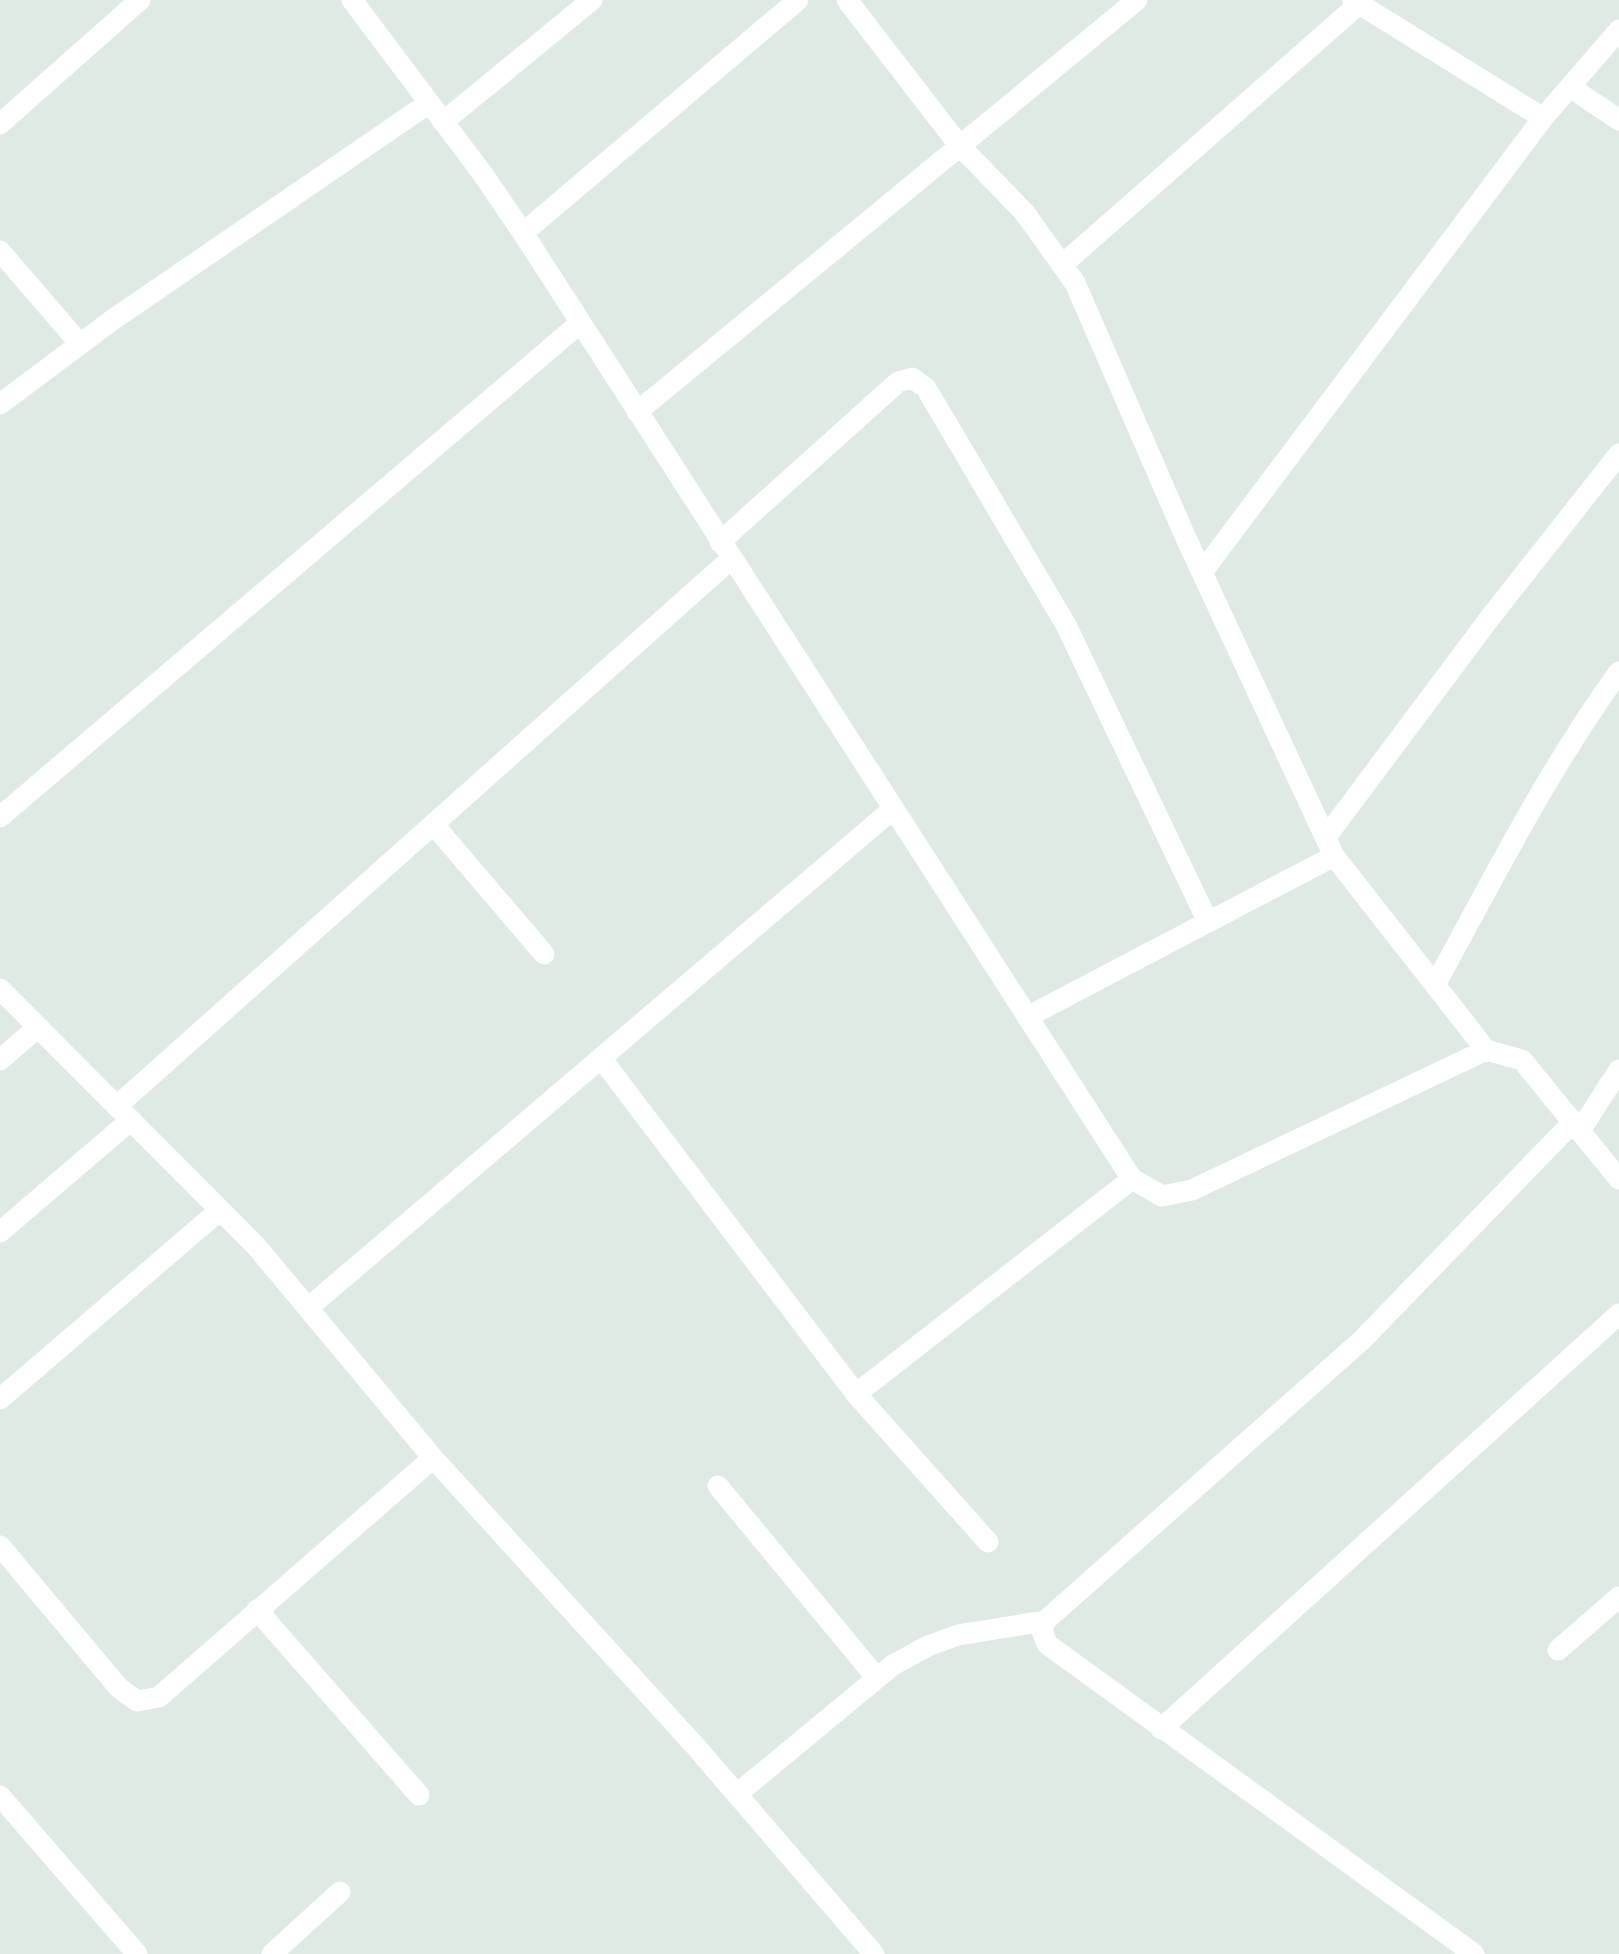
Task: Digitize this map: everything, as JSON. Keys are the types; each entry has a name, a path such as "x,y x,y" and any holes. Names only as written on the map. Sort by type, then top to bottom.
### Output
{"street":[{"path":"0,124 140,0"},
{"path":"352,0 523,233 579,324 1132,1180 1163,1196 1192,1190 1486,1050"},
{"path":"443,122 592,0"},
{"path":"523,233 798,0"},
{"path":"848,0 960,145 1024,212 1075,283 1185,536 1330,846 1486,1050 1522,1060 1619,1179"},
{"path":"637,412 1137,0"},
{"path":"1062,265 1356,2 1543,118"},
{"path":"1203,571 1543,118 1619,30"},
{"path":"1570,87 1619,120"},
{"path":"0,404 80,344 429,103"},
{"path":"0,251 80,344"},
{"path":"0,817 579,324"},
{"path":"0,1232 726,550 898,382 912,378 926,388 1066,625 1208,922"},
{"path":"1027,1017 1208,922 1330,846 1489,619 1619,454"},
{"path":"1435,985 1520,829 1590,713 1619,672"},
{"path":"308,1308 893,809"},
{"path":"433,825 544,954"},
{"path":"0,989 256,1246 433,1458 737,1794 874,1954"},
{"path":"0,1060 38,1027"},
{"path":"601,1058 856,1395 988,1542"},
{"path":"1474,1954 1047,1644 1042,1631 1045,1621 1362,1340 1577,1125 1619,1070"},
{"path":"856,1395 1132,1180"},
{"path":"0,1399 220,1210"},
{"path":"1161,1729 1619,1314"},
{"path":"0,1546 119,1688 137,1700 159,1697 433,1458"},
{"path":"718,1486 876,1677"},
{"path":"1558,1650 1619,1597"},
{"path":"257,1611 419,1796"},
{"path":"737,1794 876,1677 928,1646 958,1635 1045,1621"},
{"path":"0,1796 137,1954"},
{"path":"272,1954 340,1892"}]}
